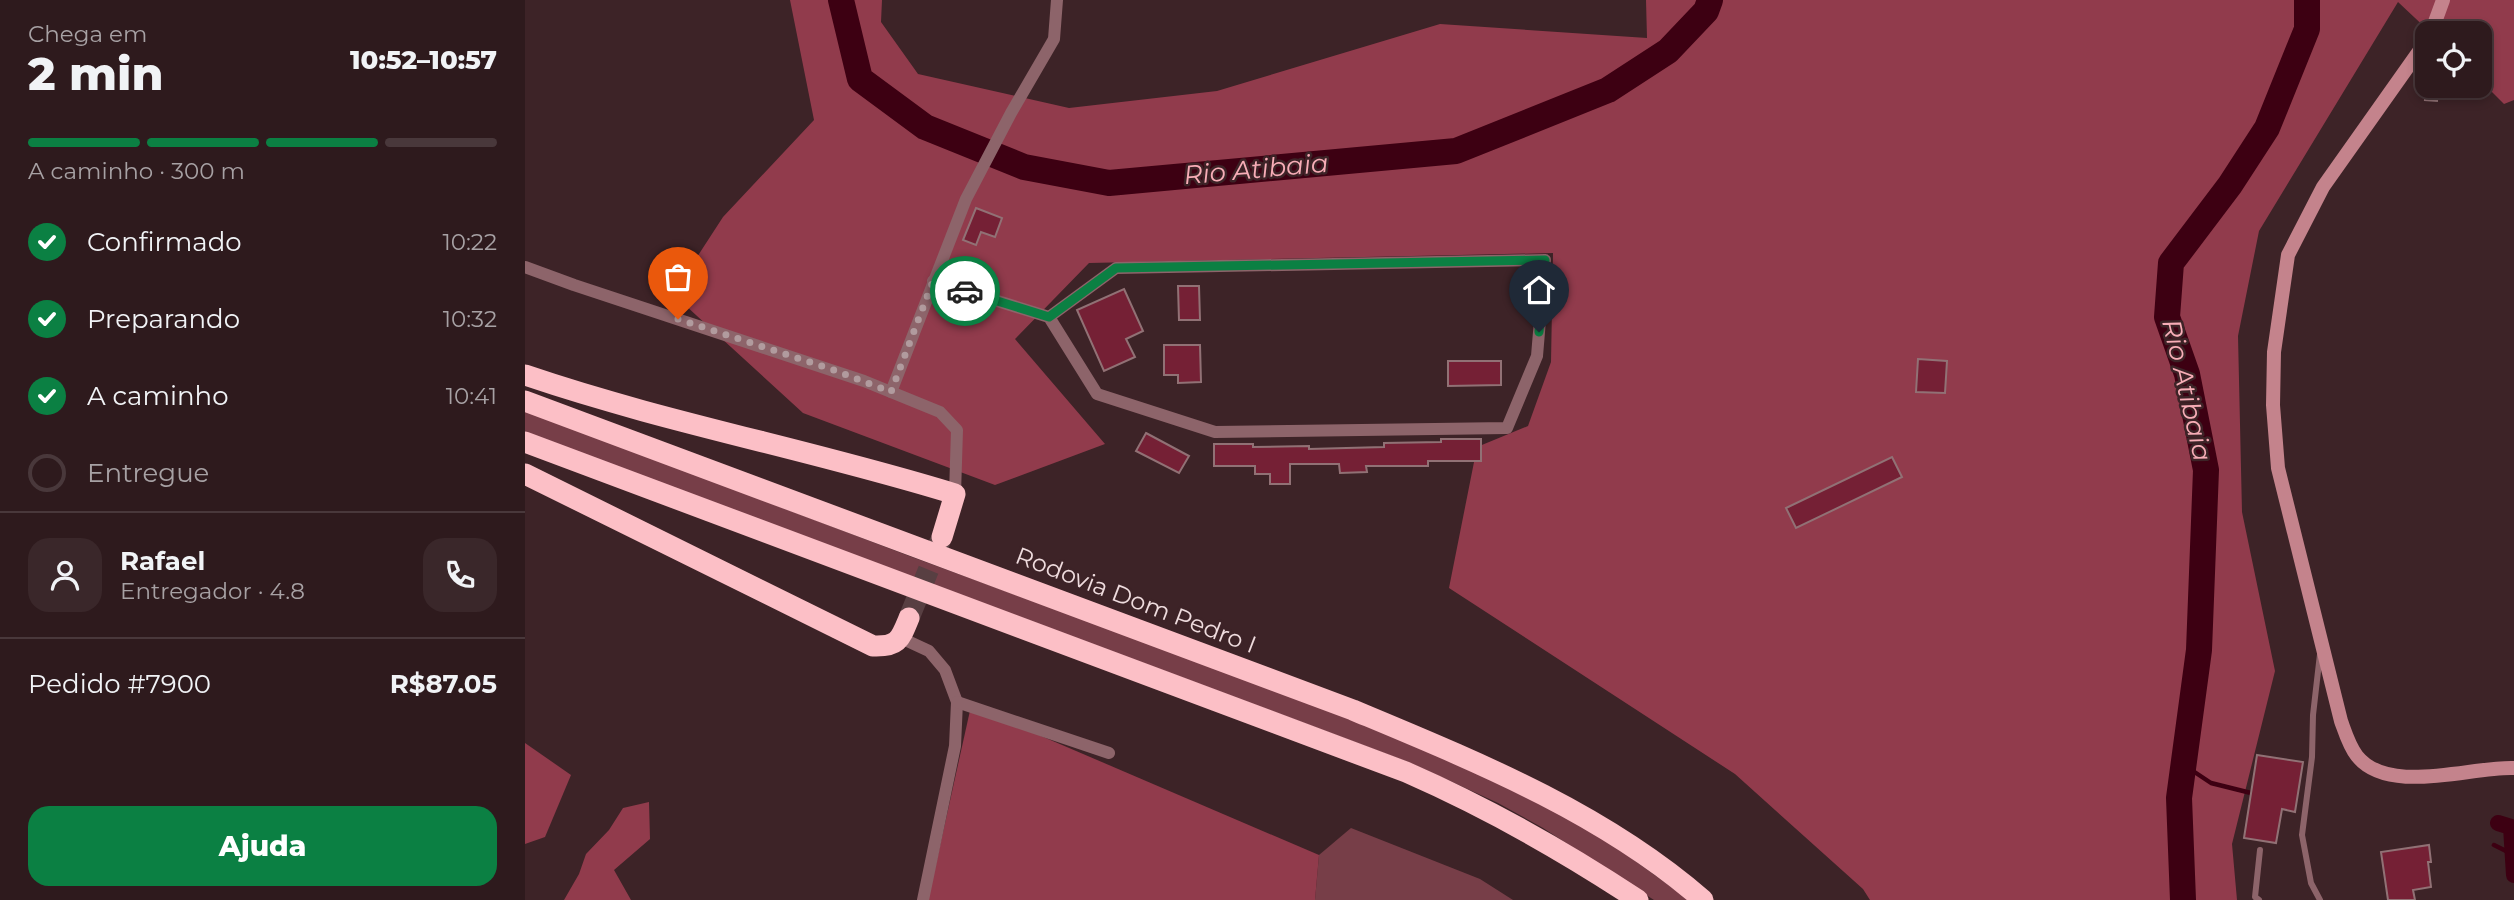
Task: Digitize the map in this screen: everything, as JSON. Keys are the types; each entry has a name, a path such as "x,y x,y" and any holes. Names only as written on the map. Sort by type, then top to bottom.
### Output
{"highway":[{"path":"525,375 701,427 955,494 942,537"},
{"name":"Rodovia Dom Pedro I","path":"525,401 1353,710 1452,751 1523,784 1586,818 1639,852 1703,900"},
{"path":"525,442 1406,772 1467,799 1522,828 1583,863 1638,900"},
{"path":"525,474 873,646 888,647 901,638 909,618"}],"street":[{"path":"891,392 966,199 1053,39 1057,0"},
{"path":"2436,21 2443,0"},
{"path":"2415,57 2323,187 2288,255 2274,352 2273,405 2278,468 2347,737 2357,756 2382,771 2425,778 2514,768"},
{"path":"933,281 1049,317 1097,394 1215,432 1507,428 1538,356 1545,260 1116,268 1049,317"},
{"path":"525,267 834,370 940,412 957,430 955,494"},
{"path":"901,638 929,651 945,670 957,702 955,746 923,900"},
{"path":"957,702 1109,753"}],"lane":[{"path":"2320,900 2311,883 2302,835 2312,757 2313,716 2321,642"},
{"path":"2259,900 2255,897 2260,850"}],"shaded area":[{"path":"790,0 882,0 881,22 918,74 1069,108 1217,91 1440,24 1647,38 1646,0 2514,0 2514,100 2504,104 2492,92 2492,21 2418,21 2398,2 2259,231 2238,336 2242,512 2275,671 2232,844 2237,900 1870,900 1863,889 1735,774 1449,588 1477,447 1528,426 1551,362 1553,253 1089,263 1015,339 1105,444 995,485 803,413 673,294 723,217 814,120"},
{"path":"525,410 912,557 1361,721 1506,783 1609,842 1689,900 1654,900 1543,828 1498,803 1411,763 525,432"},
{"path":"971,706 1319,855 1315,900 928,900"},
{"path":"525,743 571,775 545,837 525,844"},
{"path":"649,802 650,839 614,870 631,900 564,900 579,874 586,854 609,830 623,808"},
{"path":"1351,828 1480,879 1513,900 1315,900 1319,855"}],"building":[{"path":"976,208 1002,218 995,237 981,232 976,245 963,240"},
{"path":"1178,286 1199,286 1200,320 1179,320"},
{"path":"1124,289 1143,331 1126,339 1135,357 1104,371 1077,310"},
{"path":"1164,345 1200,345 1201,382 1178,383 1178,375 1164,375"},
{"path":"1918,359 1947,361 1945,393 1916,392"},
{"path":"1448,361 1501,361 1501,385 1448,386"},
{"path":"1146,433 1189,456 1179,473 1136,451"},
{"path":"1441,439 1481,439 1481,461 1428,461 1428,466 1366,466 1367,472 1340,473 1339,464 1290,464 1290,484 1270,484 1270,474 1255,474 1255,466 1214,466 1214,444 1253,444 1253,447 1309,446 1309,449 1384,447 1384,443 1441,442"},
{"path":"1892,457 1902,477 1796,528 1786,508"},
{"path":"2257,755 2303,762 2295,812 2282,809 2276,843 2244,838"},
{"path":"2429,845 2431,887 2413,890 2415,900 2388,900 2381,852"}],"waterway":[{"name":"Rio Atibaia","path":"841,0 860,79 925,127 1024,167 1109,183 1456,151 1608,90 1668,51 1706,11 1710,0"},
{"name":"Rio Atibaia","path":"2183,900 2179,798 2199,650 2206,470 2187,374 2167,317 2171,263 2230,185 2267,128 2307,29 2307,0"},
{"path":"2184,765 2211,783 2251,793"},
{"path":"2498,823 2511,827 2514,875"},
{"path":"2494,845 2512,854"}],"tunnel":[{"path":"909,618 941,539"}],"way so far":[{"path":"678,319 834,370 891,392 933,281 965,291"}],"route":[{"path":"965,291 1049,317 1116,268 1545,260 1539,332"}]}
